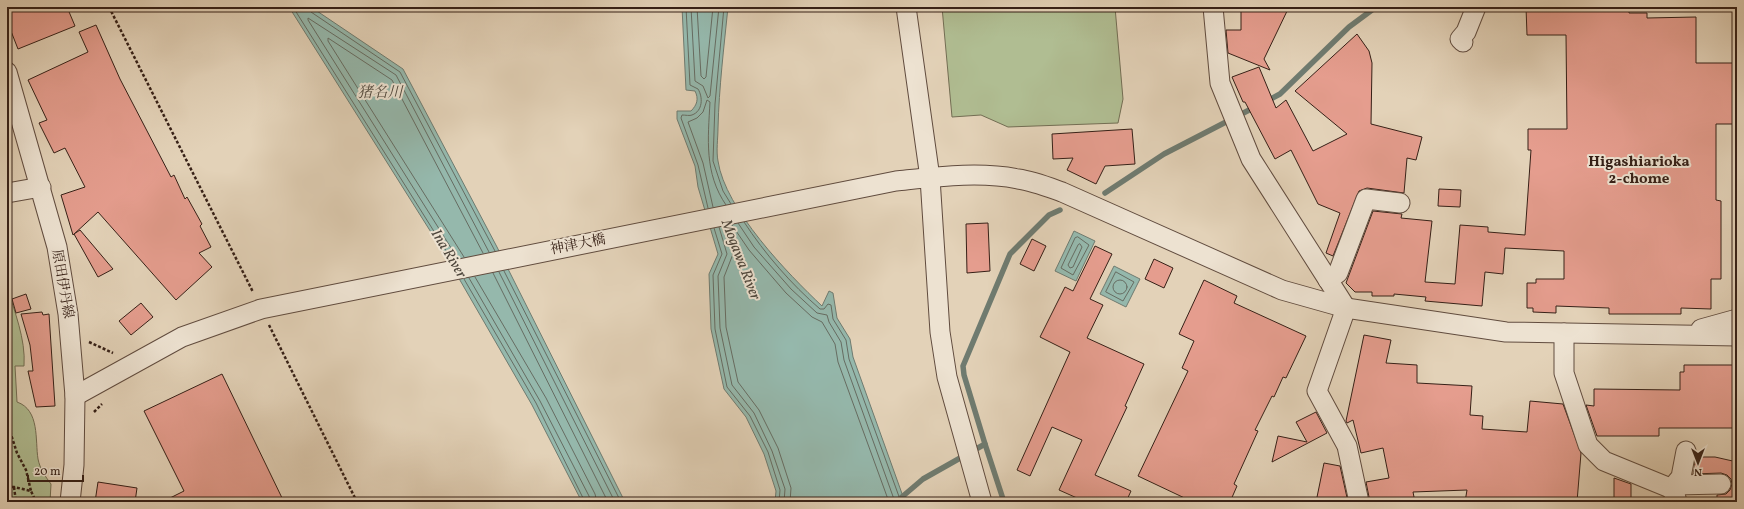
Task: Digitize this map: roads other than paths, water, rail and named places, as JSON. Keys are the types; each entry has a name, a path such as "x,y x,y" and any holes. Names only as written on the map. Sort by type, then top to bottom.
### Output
{"street":[{"path":"906,7 930,178 940,332 947,377 982,502"},
{"path":"1213,7 1220,83 1251,160 1346,308 1317,391 1347,446 1359,502"},
{"path":"1462,42 1460,39 1466,32 1476,7"},
{"name":"原田伊丹線","path":"9,66 57,247 68,314 75,396 74,465 70,502"},
{"name":"神津大橋","path":"75,396 182,337 261,309 896,181 930,178 994,176 1018,178 1043,185 1062,192 1282,290 1346,308 1506,332 1686,334"},
{"path":"7,193 41,187"},
{"path":"1328,280 1338,273 1366,199 1400,203"},
{"path":"1686,334 1737,319"},
{"path":"1564,333 1564,373 1588,445 1604,461 1658,482 1675,492 1721,484"},
{"path":"1686,334 1737,336"},
{"path":"1686,334 1737,349"},
{"path":"1675,492 1681,477 1686,451"}],"water":[{"name":"猪名川","path":"289,7 311,7 403,69 497,247 625,502 582,502 532,405 446,256"},
{"name":"Mogawa River","path":"682,7 728,7 717,149 718,161 723,180 732,199 745,220 792,277 822,306 829,291 833,293 837,318 850,339 853,357 905,502 775,502 776,491 764,454 746,417 724,389 711,329 709,274 718,254 698,187 695,166 677,119 677,111 691,111 696,104 697,99 695,91 686,90"},
{"path":"1074,231 1095,241 1076,281 1055,271"},
{"path":"1114,266 1140,279 1126,307 1100,294"}],"waterway":[{"path":"1267,101 1280,94 1349,27 1376,7"},
{"path":"1105,193 1164,154 1255,107"},
{"path":"896,502 923,479 985,444 964,375 963,366 1010,254 1049,215 1060,210"},
{"path":"985,444 1004,502"}],"district":[{"name":"Higashiarioka 2-chome","path":"1639,170"}],"water label":[{"name":"Ina River","path":"448,254"}]}
